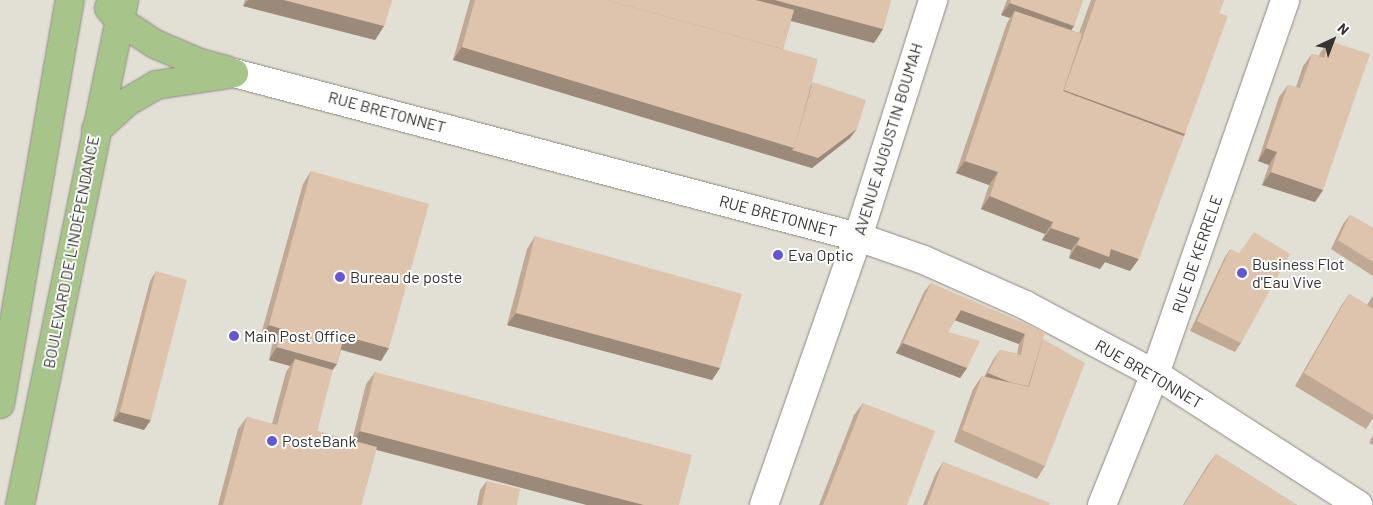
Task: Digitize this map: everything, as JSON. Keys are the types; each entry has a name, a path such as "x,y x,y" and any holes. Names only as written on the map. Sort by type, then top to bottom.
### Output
{"main road":[{"path":"0,404 70,0"},
{"path":"116,7 155,44 200,64 234,72"},
{"name":"BOULEVARD DE L'INDÉPENDANCE","path":"20,505 96,130 116,7"},
{"path":"96,130 128,102 156,85 234,72"}],"street":[{"name":"AVENUE AUGUSTIN BOUMAH","path":"764,505 858,237 933,0"},
{"name":"RUE DE KERRELE","path":"1102,505 1155,374 1285,0"},
{"name":"RUE BRETONNET","path":"234,72 858,237 950,270 1024,305 1155,374 1358,505"}],"building":[{"path":"284,0 392,0 384,26"},
{"path":"475,0 607,0 818,59 794,148 462,47"},
{"path":"607,0 756,0 794,10 783,49"},
{"path":"775,0 891,0 883,29"},
{"path":"1011,0 1083,0 1074,26 1010,3"},
{"path":"1096,0 1224,0 1219,13 1228,16 1185,134 1064,90"},
{"path":"1015,11 1082,34 1063,91 1184,136 1139,259 1111,249 1109,257 1077,245 1080,238 1051,228 1053,222 990,196 998,172 965,161"},
{"path":"1329,41 1370,54 1323,190 1271,172 1277,152 1266,148 1288,85 1300,88 1312,54 1324,58"},
{"path":"813,82 866,100 857,129 818,158 792,150"},
{"name":"Bureau de poste","path":"311,171 429,204 389,348 344,336 337,364 277,347 282,329 269,325"},
{"path":"1350,215 1373,228 1373,262 1338,240"},
{"path":"1254,232 1290,254 1241,343 1197,321 1230,249 1239,253"},
{"path":"535,236 742,294 720,368 516,313"},
{"path":"156,271 187,280 151,420 120,412"},
{"path":"931,283 1045,332 1028,386 1010,382 988,373 1000,350 1021,355 1025,334 961,310 948,332 980,341 967,368 903,343"},
{"path":"1349,294 1373,309 1373,415 1304,373"},
{"path":"1043,339 1085,363 1045,466 962,430 982,376 1029,387"},
{"name":"PosteBank","path":"295,359 333,370 317,431 377,447 361,505 223,505 247,417 277,425"},
{"path":"375,372 692,455 679,505 644,505 360,431"},
{"path":"863,403 935,431 907,505 823,505"},
{"path":"1216,454 1297,505 1184,505"},
{"path":"943,462 1050,503 1049,505 927,505"},
{"path":"487,481 520,489 517,505 482,505"}],"place":[{"name":"Eva Optic","path":"778,255"},
{"name":"Business Flot d'Eau Vive","path":"1242,273"},
{"name":"Bureau de poste","path":"340,277"},
{"name":"Main Post Office","path":"234,336"},
{"name":"PosteBank","path":"272,441"}]}
